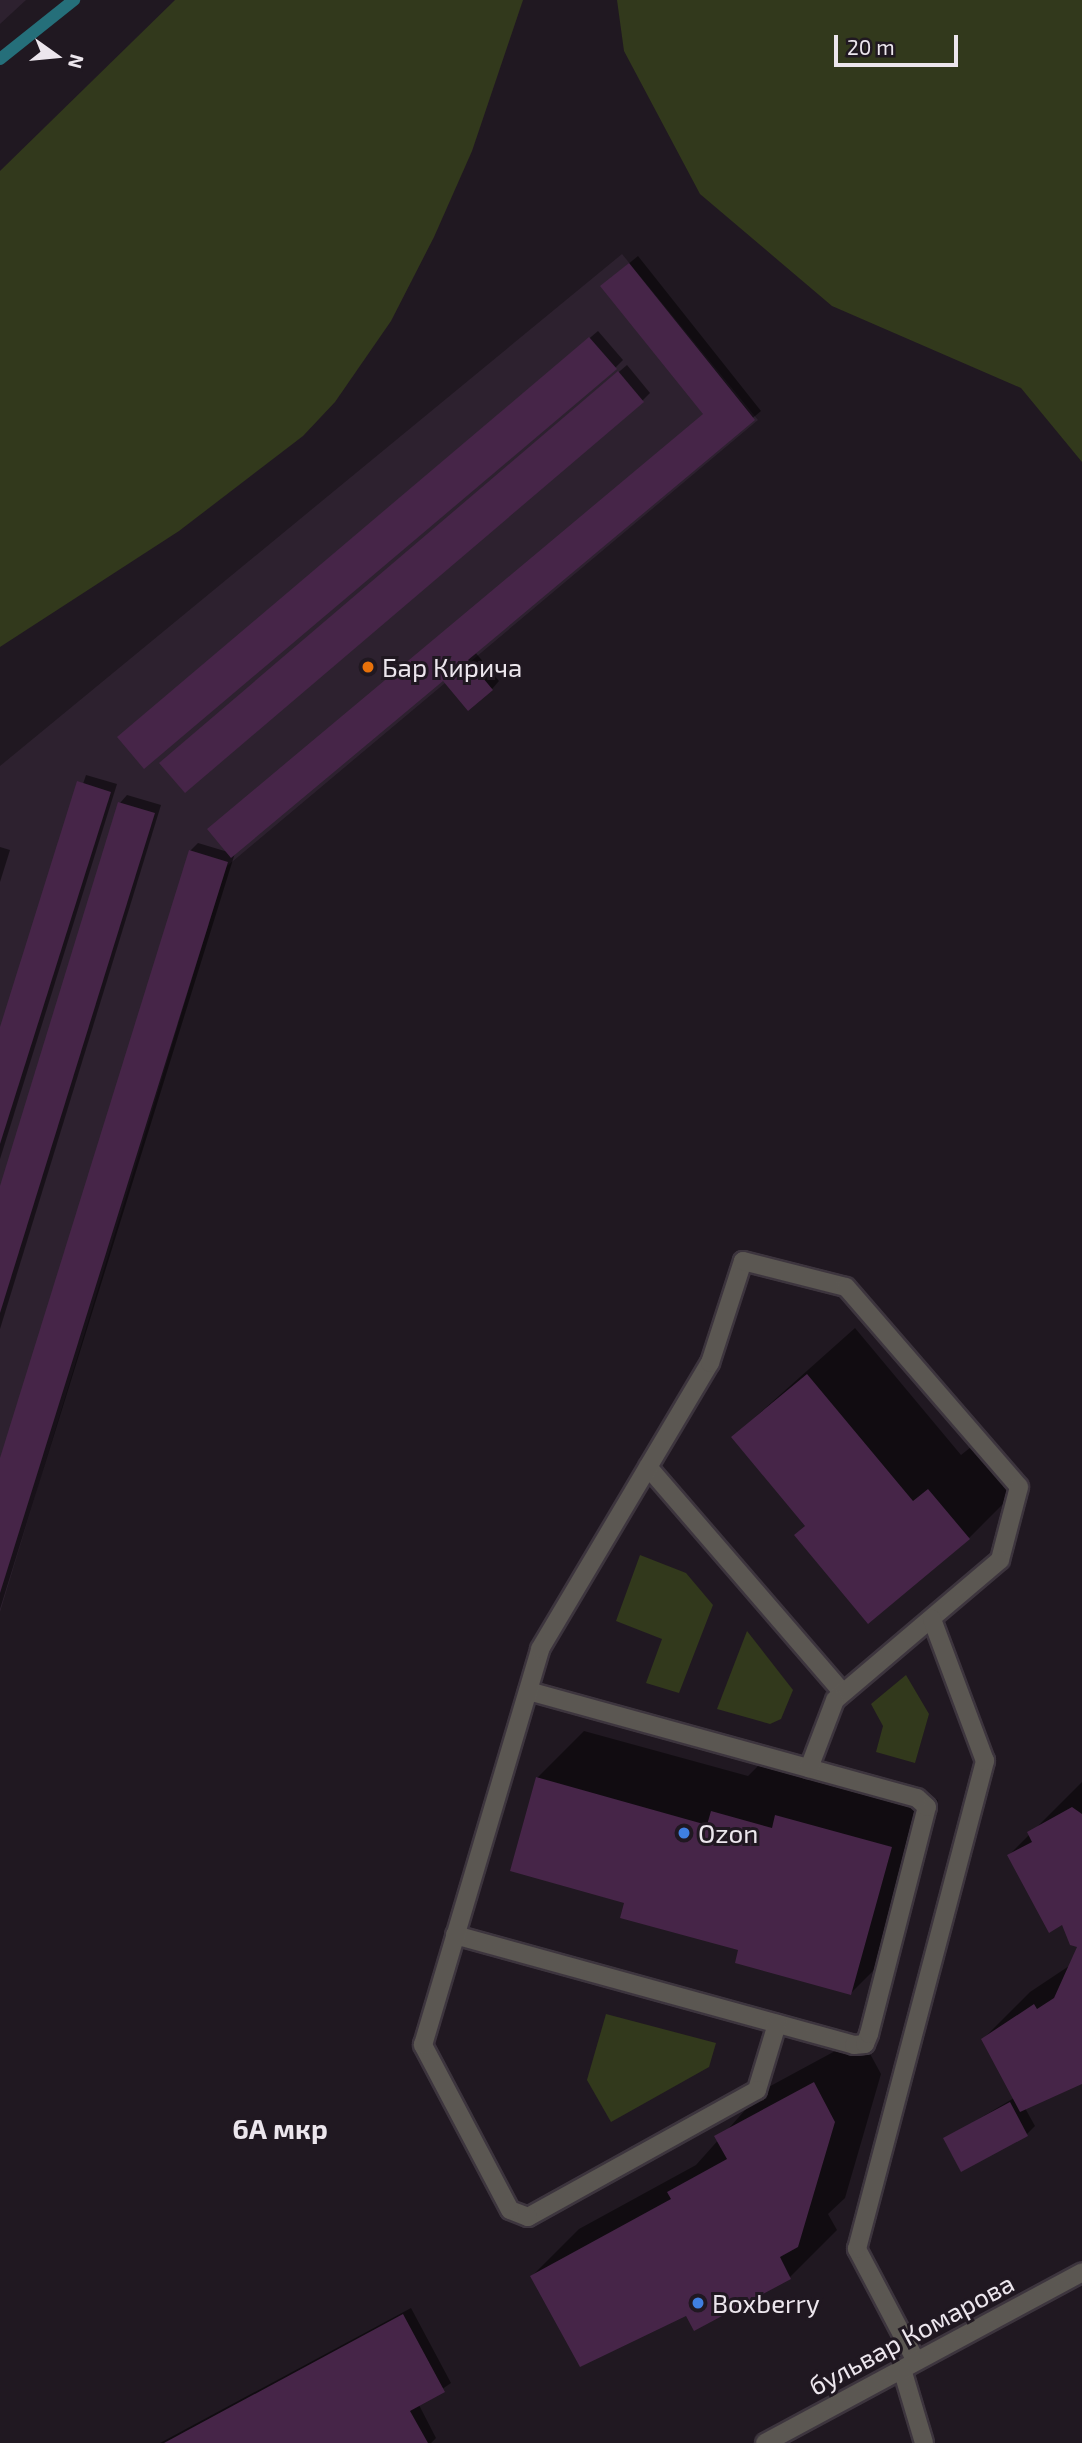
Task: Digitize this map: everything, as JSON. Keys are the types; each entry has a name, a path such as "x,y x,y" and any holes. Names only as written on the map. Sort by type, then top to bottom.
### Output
{"street":[{"path":"777,2024 762,2078 746,2099 518,2217 423,2045 540,1649 710,1363 743,1261 846,1287 1019,1487 1000,1560 827,1709 808,1769"},
{"path":"648,1467 843,1693"},
{"path":"924,2443 909,2365 857,2249 985,1760 932,1619"},
{"path":"455,1935 777,2024 865,2044 928,1819 927,1807 917,1798 527,1691"},
{"name":"бульвар Комарова","path":"765,2443 1082,2272"}],"shaded area":[{"path":"0,0 26,0 0,24"},
{"path":"622,254 758,420 226,867 0,1612 0,766"}],"green space":[{"path":"175,0 523,0 472,151 434,237 391,321 335,402 303,436 179,531 0,647 0,171"},
{"path":"617,0 1082,0 1082,462 1021,388 832,306 700,194 624,51"},
{"path":"640,1555 686,1573 713,1605 679,1693 646,1683 662,1639 616,1621"},
{"path":"747,1631 793,1690 781,1719 770,1724 717,1709"},
{"path":"906,1675 929,1714 915,1763 876,1752 883,1726 871,1704"},
{"path":"606,2014 716,2043 709,2067 611,2122 587,2080"}],"building":[{"path":"629,263 755,420 468,660 493,690 468,711 443,681 231,858 207,829 703,414 600,286"},
{"path":"589,337 617,369 144,769 117,737"},
{"path":"618,371 644,402 185,793 159,763"},
{"path":"77,781 111,792 0,1144 0,1027"},
{"path":"118,802 155,813 0,1313 0,1186"},
{"path":"189,850 228,862 0,1593 0,1458"},
{"path":"807,1374 913,1501 928,1489 970,1539 868,1624 794,1535 805,1526 731,1437"},
{"path":"536,1777 707,1825 711,1811 772,1828 775,1815 892,1847 851,1995 735,1963 738,1950 620,1918 624,1903 510,1871"},
{"path":"1072,1807 1082,1814 1082,2084 1020,2112 981,2039 1034,2004 1037,2009 1054,1998 1077,1947 1070,1945 1062,1925 1049,1933 1007,1855 1032,1842 1027,1832"},
{"path":"814,2082 835,2122 798,2247 780,2257 791,2279 694,2331 686,2316 580,2367 530,2276 671,2199 667,2192 727,2159 714,2136"},
{"path":"1010,2102 1028,2136 961,2172 943,2138"},
{"path":"403,2314 445,2392 410,2411 428,2443 164,2443"}],"waterway":[{"path":"0,59 74,0"}],"place":[{"name":"Бар Кирича","path":"368,667"},
{"name":"Ozon","path":"684,1833"},
{"name":"Boxberry","path":"698,2303"}],"district":[{"name":"6А мкр","path":"280,2128"}]}
